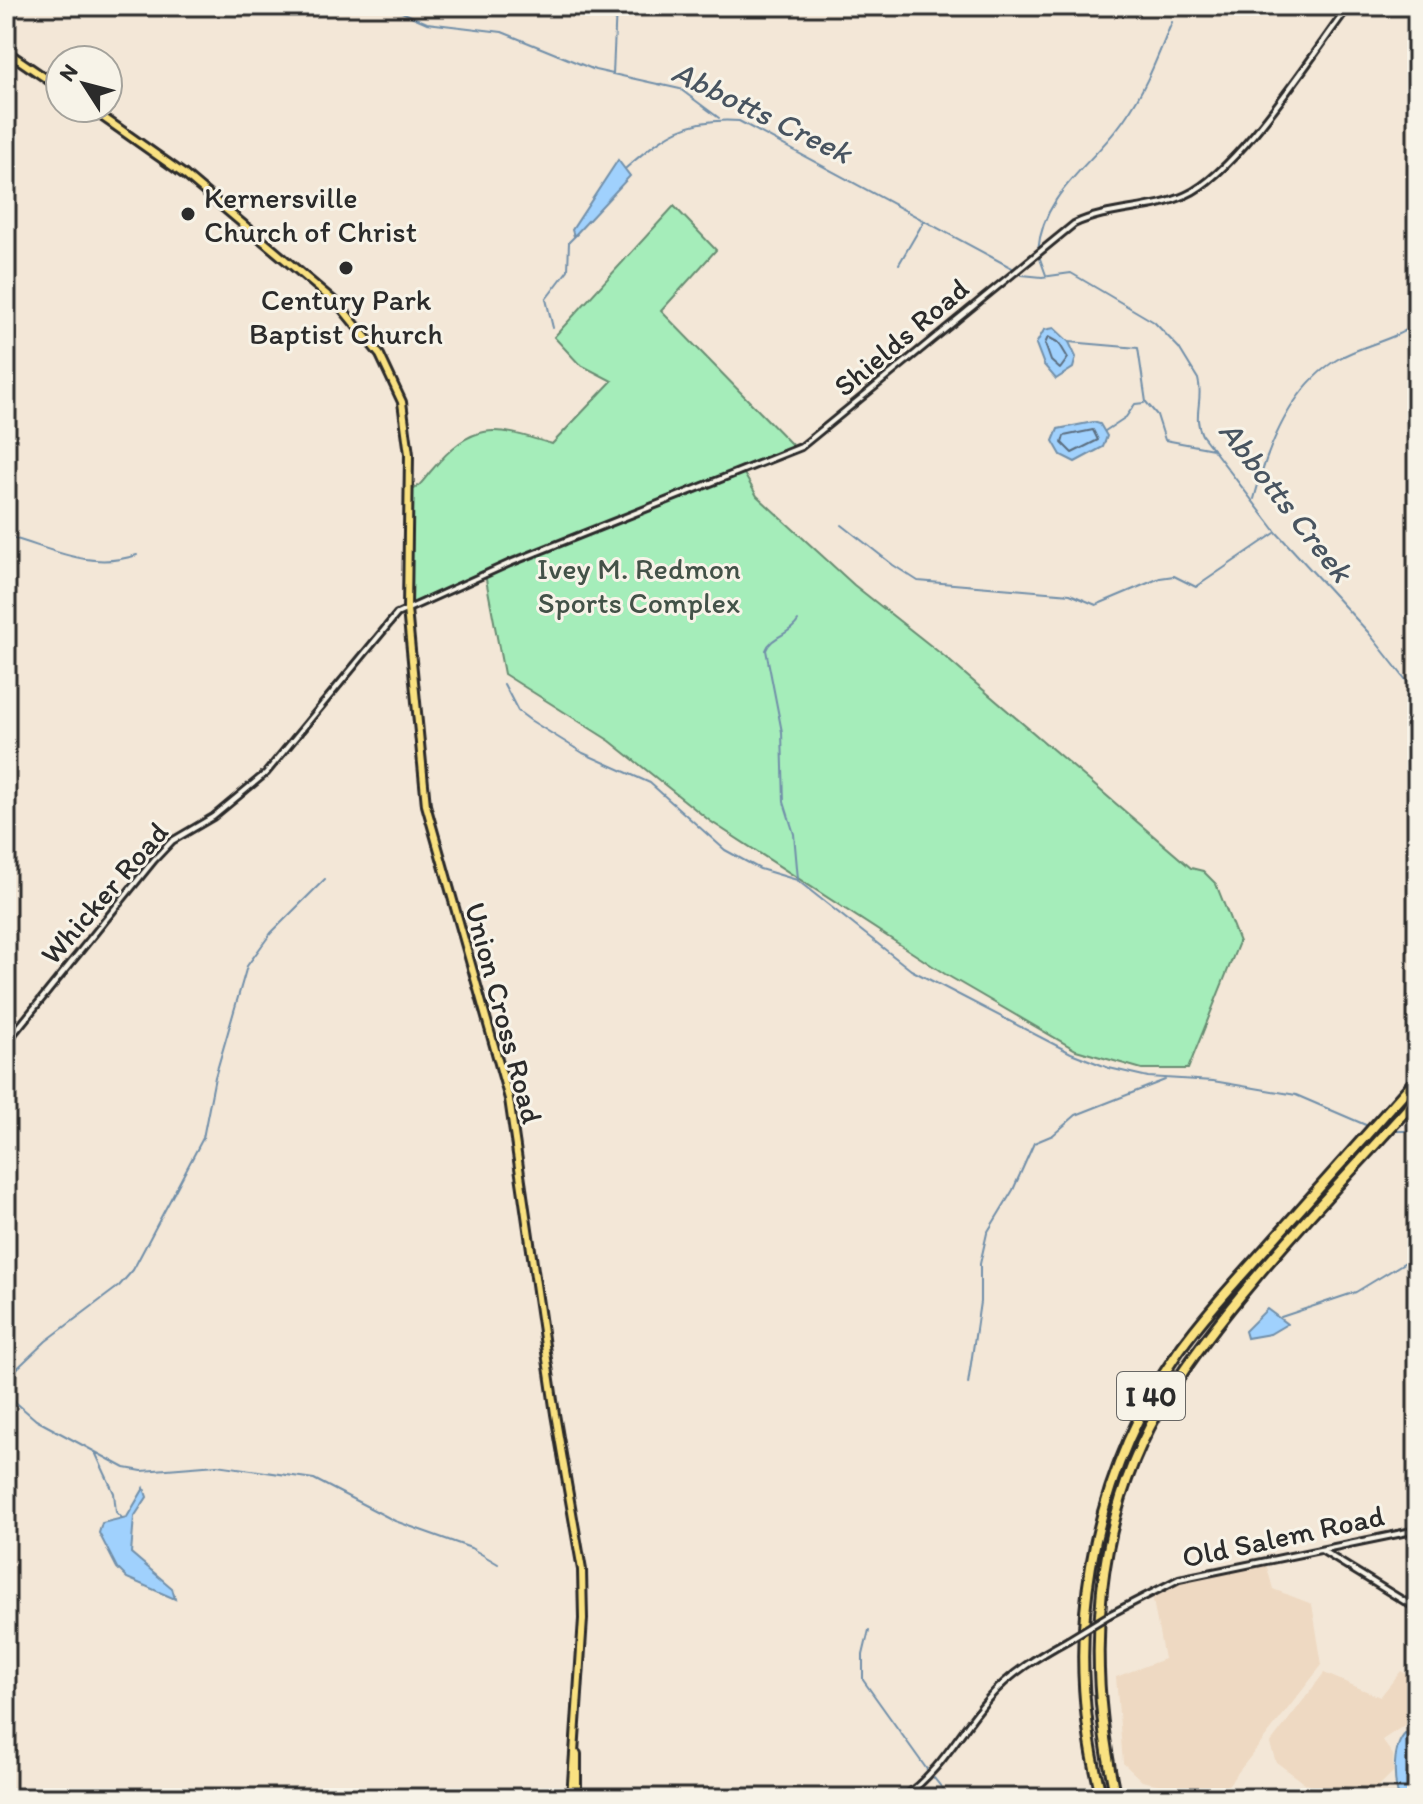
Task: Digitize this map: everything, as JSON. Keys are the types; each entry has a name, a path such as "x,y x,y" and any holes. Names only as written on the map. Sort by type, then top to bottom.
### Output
{"highway":[{"path":"6,33 13,6"},
{"name":"I 40","path":"1102,1798 1086,1722 1082,1648 1086,1592 1097,1529 1117,1467 1144,1408 1179,1351 1222,1297 1417,1078"},
{"name":"I 40","path":"1116,1798 1102,1729 1096,1661 1098,1622 1114,1522 1137,1456 1167,1397 1205,1340 1417,1098"}],"main road":[{"path":"9,53 44,77"},
{"name":"Union Cross Road","path":"113,124 185,175 340,306 380,355 402,402 409,454 407,609 426,805 509,1099 555,1414 582,1570 583,1619 574,1798"}],"street":[{"name":"Shields Road","path":"407,609 510,563 801,447 1074,224 1094,216 1172,201 1215,177 1349,6"},
{"name":"Whicker Road","path":"6,1043 154,860 172,841 213,817 266,773 386,625 407,609"},
{"name":"Old Salem Road","path":"903,1798 939,1768 987,1700 1007,1679 1109,1615 1179,1579 1417,1530"},
{"path":"1321,1550 1417,1609"}],"shaded area":[{"path":"1265,1560 1273,1589 1312,1604 1322,1665 1218,1798 1142,1781 1123,1763 1116,1677 1164,1659 1152,1595 1179,1579"},
{"path":"1401,1671 1417,1680 1417,1717 1382,1740 1393,1755 1393,1772 1376,1789 1339,1795 1306,1784 1276,1762 1270,1744 1324,1673 1380,1697"}],"green space":[{"name":"Ivey M. Redmon Sports Complex","path":"674,206 716,250 661,311 796,449 743,472 757,496 854,585 945,657 1191,868 1203,871 1216,884 1239,942 1188,1069 1142,1069 1076,1050 945,974 710,821 610,741 504,674 485,574 407,609 408,491 418,486 446,454 473,435 499,431 552,444 612,381 579,364 554,337"}],"water":[{"path":"618,160 630,176 574,236 572,230"},
{"path":"1054,328 1069,342 1076,357 1073,368 1056,379 1044,365 1036,344 1044,330"},
{"path":"1093,422 1100,424 1107,436 1103,447 1075,462 1061,455 1053,441 1058,429"},
{"path":"1267,1309 1287,1324 1270,1334 1247,1338 1245,1331"},
{"path":"144,1488 147,1497 134,1517 131,1553 172,1588 175,1599 127,1578 117,1568 99,1533 102,1523 127,1517"},
{"path":"1406,1733 1417,1770 1417,1798 1399,1798 1397,1791 1396,1755"}],"waterway":[{"name":"Abbotts Creek","path":"388,6 427,23 502,32 595,70 680,89 719,118"},
{"path":"613,74 616,6"},
{"path":"1038,251 1049,211 1132,107 1172,22"},
{"name":"Abbotts Creek","path":"626,168 652,146 690,125 739,121 1012,268"},
{"path":"899,264 924,221"},
{"path":"553,328 546,299 568,270 569,242 577,234"},
{"path":"1039,256 1046,275"},
{"name":"Abbotts Creek","path":"1022,275 1042,277 1071,273 1154,322 1179,348 1198,379 1198,421 1202,435 1277,533 1368,632 1417,694"},
{"path":"1254,499 1274,440 1306,386 1338,359 1417,323"},
{"path":"6,350 9,328"},
{"path":"1069,342 1138,348 1146,402 1157,415 1165,440 1213,449"},
{"path":"1105,431 1126,417 1135,404 1144,403"},
{"path":"842,525 918,581 1070,594 1096,605 1160,578 1174,576 1196,587 1275,533"},
{"path":"6,536 86,559 119,559 137,555"},
{"path":"798,621 766,650 782,732 784,802 794,834 798,879"},
{"path":"504,684 518,711 583,753 650,783 725,850 760,869 797,880 911,970 1071,1053 1109,1068 1148,1077 1213,1081 1296,1095 1368,1126"},
{"path":"6,1379 46,1341 119,1286 133,1270 203,1138 215,1077 247,966 271,933 325,879"},
{"path":"968,1384 980,1302 980,1264 987,1233 1013,1190 1034,1143 1053,1135 1076,1115 1165,1080"},
{"path":"1393,1131 1417,1131"},
{"path":"1281,1317 1356,1292 1417,1255"},
{"path":"6,1394 36,1420 125,1468 142,1471 217,1465 314,1479 395,1521 471,1548 498,1564"},
{"path":"95,1452 114,1493 116,1512 122,1518"},
{"path":"869,1630 863,1655 863,1680 928,1771"},
{"path":"934,1778 950,1798"}],"place":[{"name":"Kernersville Church of Christ","path":"188,214"},
{"name":"Century Park Baptist Church","path":"346,268"}]}
